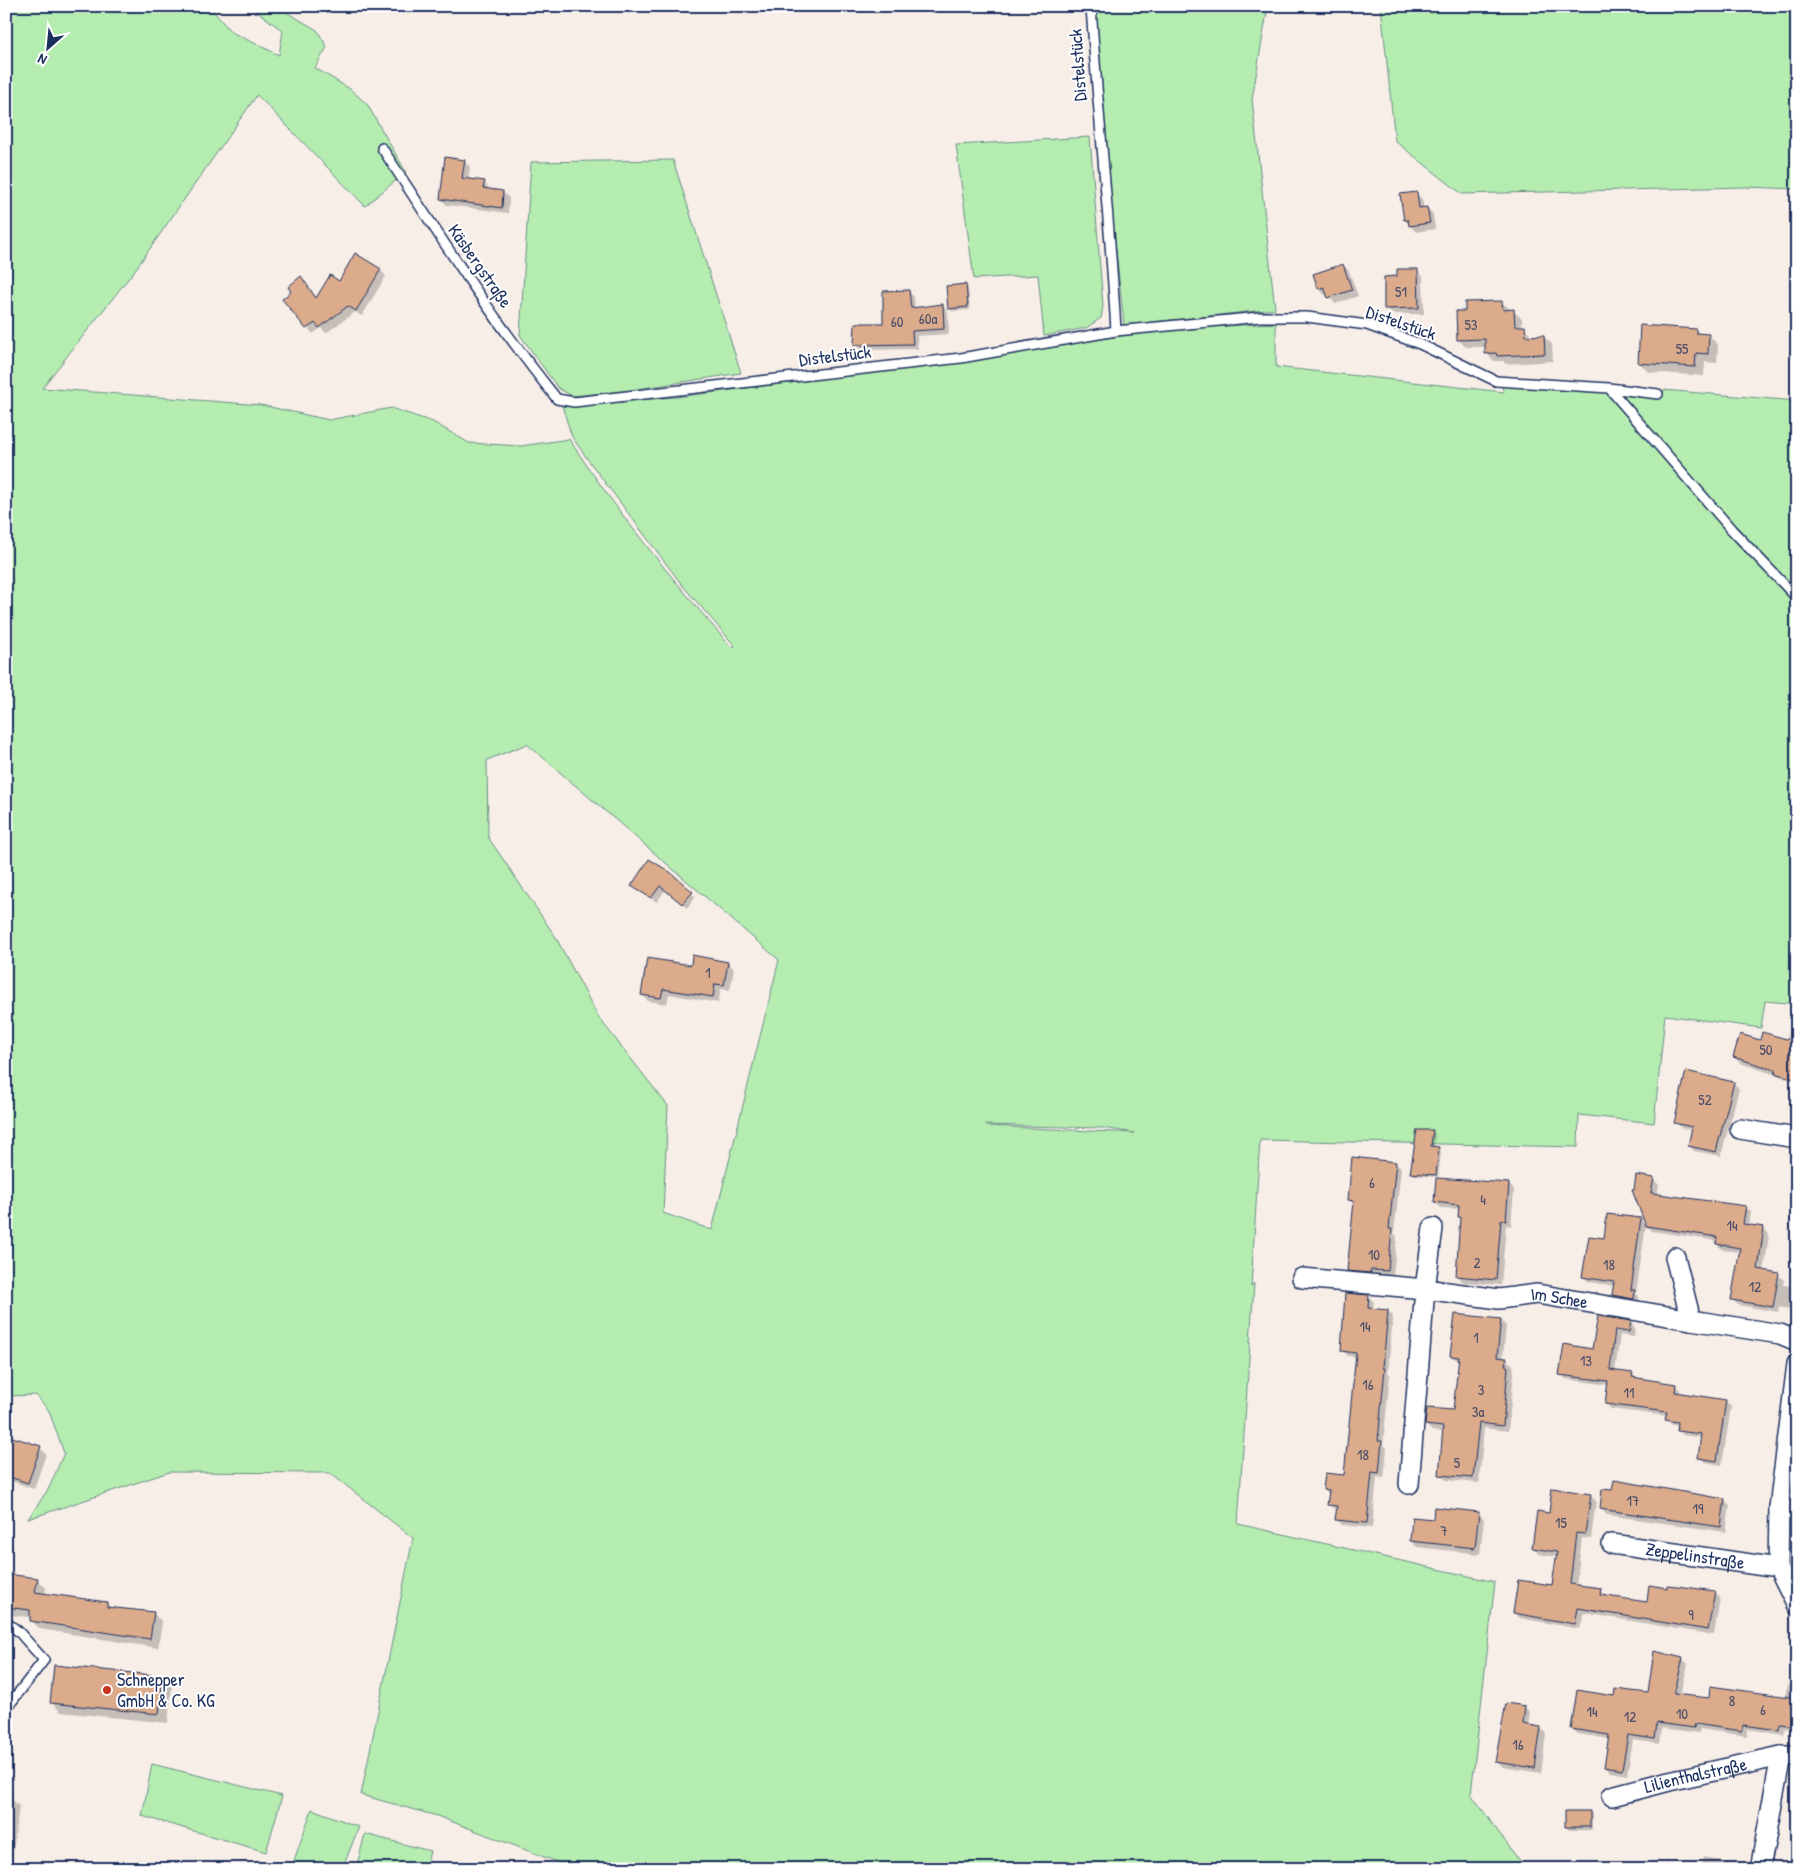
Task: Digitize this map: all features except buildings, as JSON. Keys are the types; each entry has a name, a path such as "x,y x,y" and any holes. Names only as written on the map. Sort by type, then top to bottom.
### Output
{"street":[{"path":"1740,1129 1797,1138"},
{"path":"1409,1484 1433,1228"},
{"path":"1676,1256 1691,1320"},
{"name":"Im Schee","path":"1302,1278 1426,1289 1499,1299 1537,1294 1780,1334 1797,1341"},
{"path":"1797,1364 1788,1510 1778,1568 1797,1606"},
{"name":"Zeppelinstraße","path":"1612,1544 1778,1568"},
{"name":"Lilienthalstraße","path":"1612,1796 1669,1781 1789,1756 1760,1869"}],"lane":[{"name":"Distelstück","path":"1090,6 1102,167 1111,244 1116,331"},
{"name":"Käsbergstraße","path":"382,148 438,235 502,327 558,399"},
{"name":"Distelstück","path":"558,399 574,402 753,383 961,358 1116,331 1260,317 1307,317 1367,325 1420,344 1496,381 1609,388 1658,394"},
{"path":"1609,388 1732,530 1797,598"},
{"path":"6,1622 18,1630 44,1660 6,1709"}],"green space":[{"path":"6,6 209,6 231,32 279,55 283,31 250,6 276,6 317,30 327,47 315,68 350,89 367,104 406,172 365,206 257,95 135,270 42,388 261,405 329,420 391,408 433,422 469,443 521,446 569,439 647,546 731,647 735,646 683,586 572,437 562,406 677,397 964,361 1120,336 1194,328 1276,323 1276,367 1504,392 1501,385 1605,392 1731,533 1797,601 1797,1004 1765,1001 1761,1028 1665,1015 1654,1123 1579,1115 1578,1147 1260,1140 1251,1287 1254,1283 1238,1524 1495,1582 1471,1794 1525,1869 573,1868 437,1816 361,1795 413,1538 330,1473 169,1472 28,1519 49,1488 64,1453 49,1411 36,1395 6,1396","holes":["527,744 779,960 712,1230 663,1213 668,1106 599,1018 555,936 488,837 487,760","986,1126 1102,1128 1135,1133"]},
{"path":"1094,6 1268,6 1252,99 1275,309 1124,325 1107,167"},
{"path":"1381,6 1797,6 1797,189 1746,187 1462,194 1395,141"},
{"path":"1090,137 1103,306 1101,318 1086,328 1044,336 1038,275 974,279 956,145"},
{"path":"673,160 741,373 624,391 572,396 558,388 520,335 531,162"},
{"path":"1612,390 1663,395 1663,390 1797,401 1797,594 1733,528"},
{"path":"152,1764 282,1796 266,1852 142,1816"},
{"path":"312,1809 359,1827 342,1869 291,1869"},
{"path":"365,1834 430,1851 426,1869 356,1869"}],"place":[{"name":"Schnepper GmbH & Co. KG","path":"107,1690"}]}
